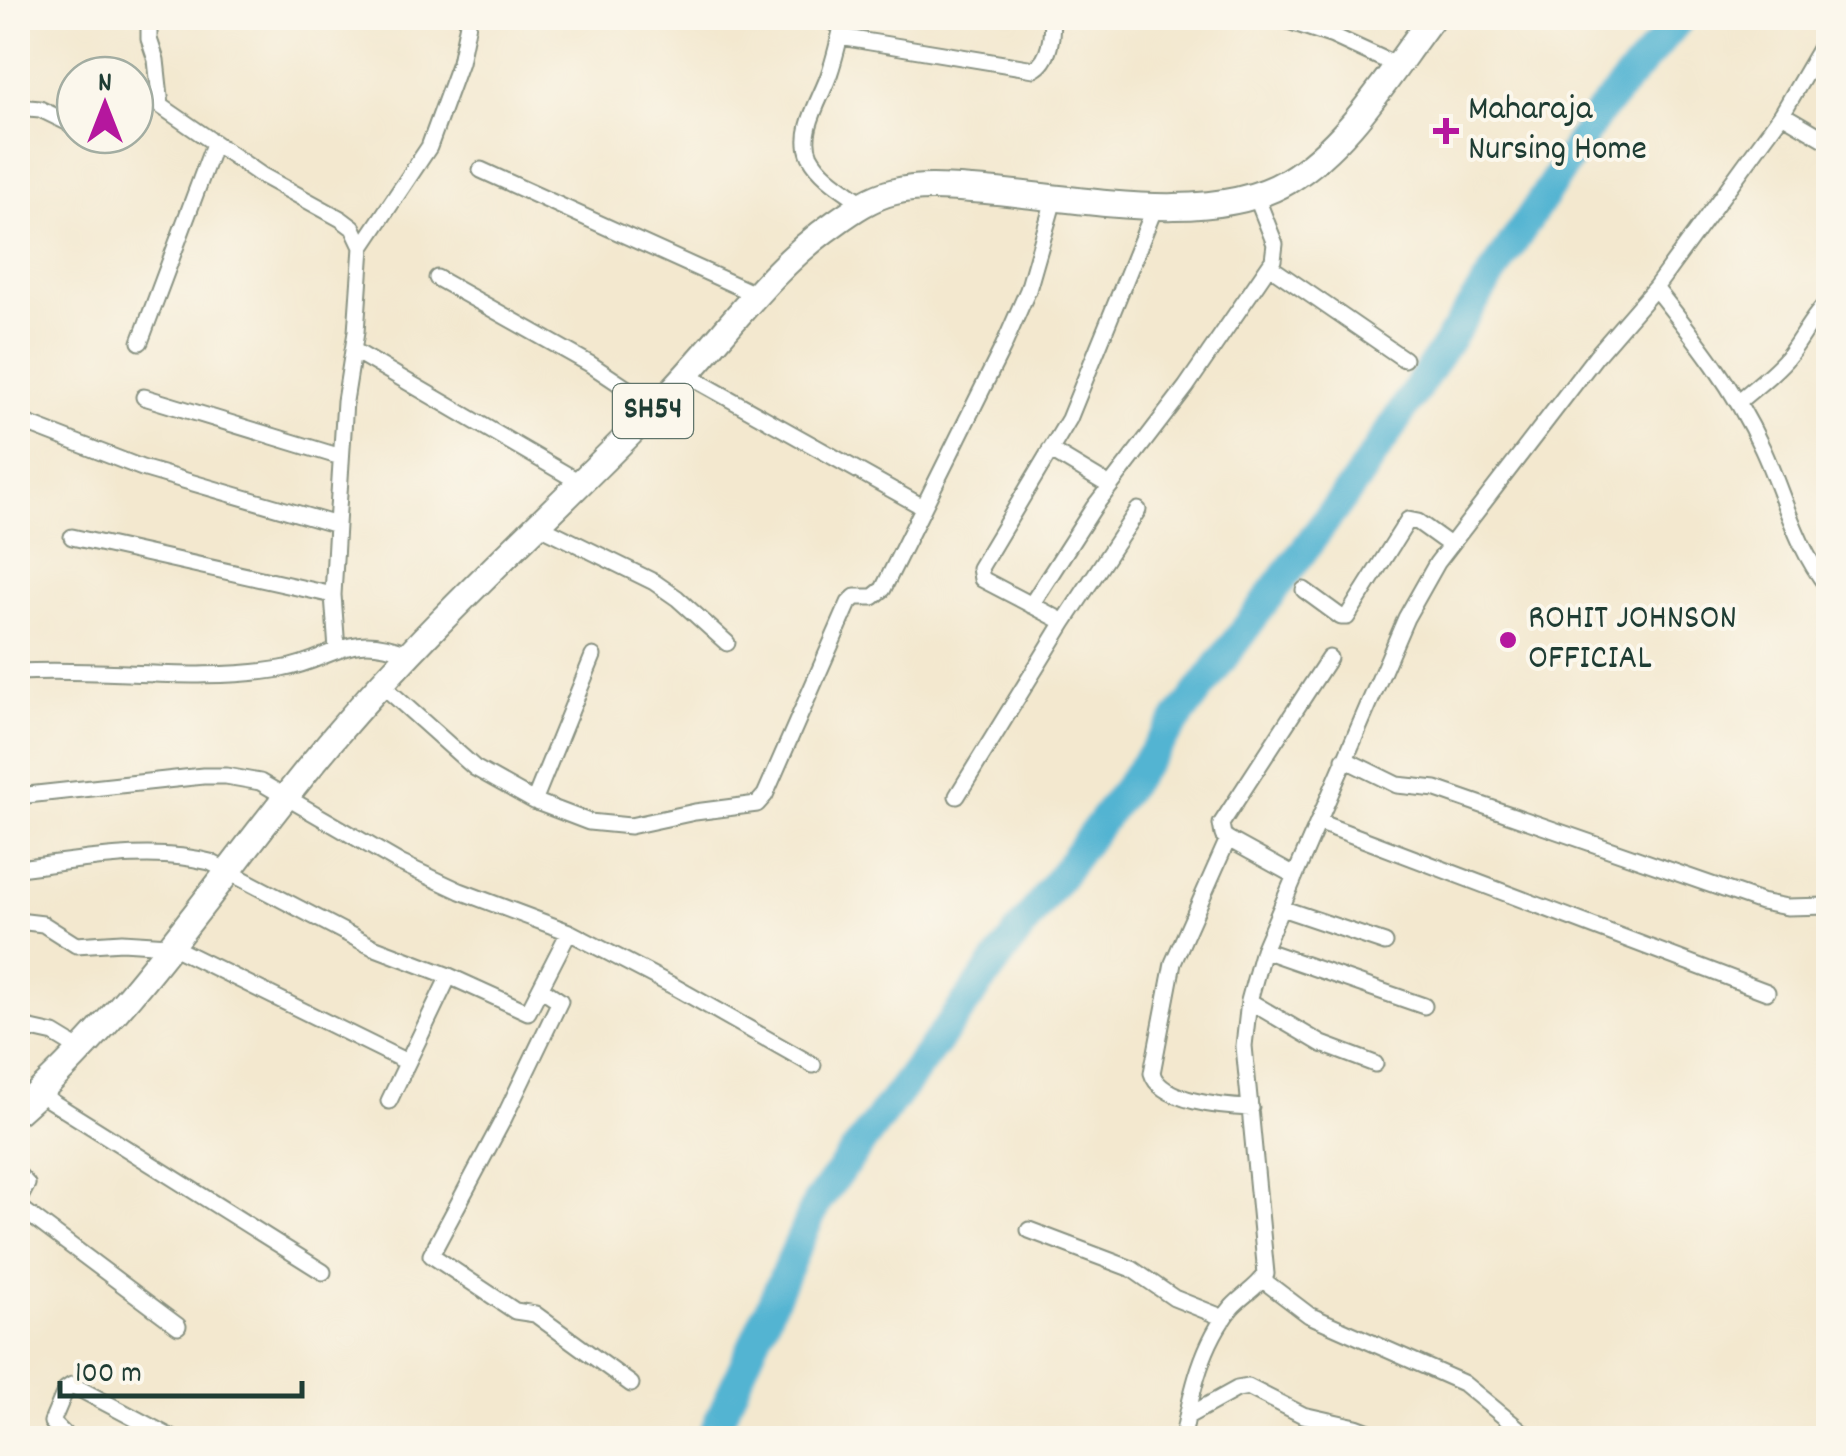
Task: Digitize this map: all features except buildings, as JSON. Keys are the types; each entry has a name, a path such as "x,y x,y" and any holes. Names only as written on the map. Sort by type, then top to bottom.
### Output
{"main road":[{"name":"SH54","path":"18,1111 82,1051 285,797 407,654 656,408 807,245 864,204 890,192 914,188 1155,206 1193,206 1256,196 1292,179 1312,163 1361,111 1432,18"}],"street":[{"path":"149,18 160,102"},
{"path":"338,650 333,595 341,457 362,247 429,147 460,62 469,18"},
{"path":"822,18 842,27 1034,69 1042,65 1047,54 1051,18"},
{"path":"1279,18 1332,36 1396,65"},
{"path":"842,27 830,75 810,126 808,149 811,158 833,182 864,204"},
{"path":"1183,1438 1204,1353 1224,1318 1263,1280 1267,1266 1244,1046 1249,1000 1263,950 1406,618 1450,545 1596,356 1655,288 1782,114 1828,35"},
{"path":"155,101 261,176 340,219 352,228 362,247"},
{"path":"18,106 40,109 55,116"},
{"path":"1782,114 1828,141"},
{"path":"140,342 214,144"},
{"path":"482,170 757,296"},
{"path":"380,684 475,768 564,814 611,826 630,826 757,804 765,795 850,600 874,596 883,589 924,507 1028,290 1055,196"},
{"path":"1031,605 1110,486 1186,387 1269,266 1275,244 1256,196"},
{"path":"1064,622 982,578 979,572 1069,419 1155,206"},
{"path":"1269,266 1404,358"},
{"path":"437,278 590,364 656,408"},
{"path":"1655,288 1712,359 1738,402 1812,567 1828,587"},
{"path":"1738,402 1782,364 1812,326 1816,313 1828,302"},
{"path":"353,350 467,413 581,483"},
{"path":"687,376 924,507"},
{"path":"144,397 341,457"},
{"path":"18,420 142,468 337,525"},
{"path":"1050,450 1110,486"},
{"path":"957,796 1138,510"},
{"path":"1304,590 1341,617 1347,617 1408,520 1418,522 1450,545"},
{"path":"536,524 666,589 728,643"},
{"path":"72,538 333,595"},
{"path":"18,672 248,673 286,668 367,642 407,654"},
{"path":"534,801 593,656"},
{"path":"1295,876 1228,838 1221,831 1222,820 1329,658"},
{"path":"1344,759 1397,785 1436,789 1761,902 1828,906"},
{"path":"18,796 177,778 226,776 260,782 430,877 569,932 813,1065"},
{"path":"1318,822 1766,992"},
{"path":"1228,838 1173,963 1152,1073 1157,1086 1166,1092 1219,1106 1252,1108"},
{"path":"18,868 110,857 196,858 373,947 528,1012 569,932"},
{"path":"1282,908 1386,943"},
{"path":"18,921 44,924 76,946 122,942 169,945 408,1062"},
{"path":"1263,950 1424,1006"},
{"path":"388,1101 449,976"},
{"path":"542,989 560,1001 504,1118 430,1255 515,1311 533,1312 632,1384"},
{"path":"1249,1000 1322,1044 1374,1064"},
{"path":"18,1026 54,1034 82,1051"},
{"path":"38,1094 323,1272"},
{"path":"18,1174 27,1184 18,1203 178,1326"},
{"path":"1029,1230 1132,1268 1174,1298 1224,1318"},
{"path":"1263,1280 1310,1314 1463,1383 1530,1438"},
{"path":"68,1438 52,1422 66,1389 72,1386 172,1438"},
{"path":"1188,1416 1248,1387 1303,1415 1385,1438"}],"waterway":[{"path":"711,1438 817,1202 1360,475 1598,114 1681,18"}],"place":[{"name":"Maharaja Nursing Home","path":"1446,131"},
{"name":"ROHIT JOHNSON OFFICIAL","path":"1508,640"}]}
